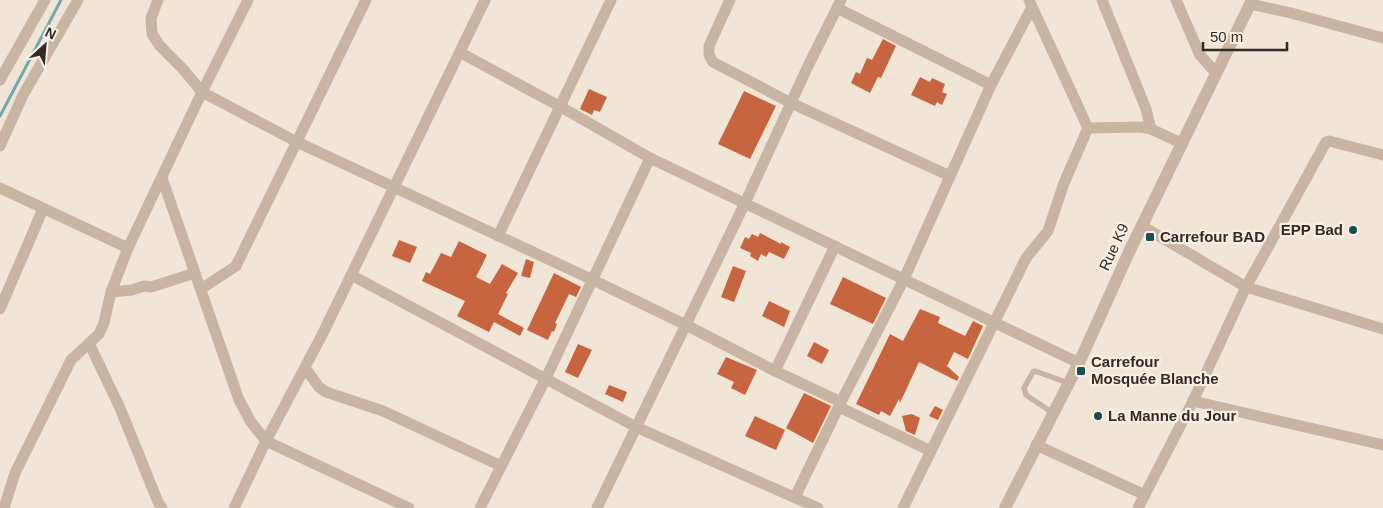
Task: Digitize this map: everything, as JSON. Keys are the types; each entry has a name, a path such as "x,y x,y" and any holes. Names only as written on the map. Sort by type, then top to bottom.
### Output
{"street":[{"path":"0,80 4,66 45,0"},
{"path":"0,146 23,95 78,0"},
{"path":"158,0 151,18 152,34 160,46 202,92 298,142 686,325 931,451"},
{"path":"4,508 15,473 29,442 72,360 99,334 104,323 111,292 128,248 248,0"},
{"path":"200,289 236,266 366,0"},
{"path":"234,508 461,53 485,0"},
{"path":"498,236 611,0"},
{"path":"730,0 709,46 709,55 713,62 791,103 950,176"},
{"path":"1102,0 1146,109 1151,129"},
{"path":"1176,0 1200,55 1216,73"},
{"path":"1251,2 1383,38"},
{"name":"Rue K9","path":"1005,508 1079,363 1142,226 1251,2"},
{"path":"795,497 904,279 1030,3"},
{"path":"903,508 1026,258 1048,230 1064,183 1088,128 1030,3"},
{"path":"597,508 746,204 791,103 839,4 991,85"},
{"path":"461,53 650,158 1079,363"},
{"path":"1088,128 1141,127 1151,129 1182,144"},
{"path":"1138,508 1193,401 1246,287 1312,164 1326,142 1329,141 1383,155"},
{"path":"480,508 546,378 650,158"},
{"path":"162,178 239,400 251,422 266,441 409,508"},
{"path":"0,188 128,248"},
{"path":"0,310 43,209"},
{"path":"1142,226 1246,287 1383,329"},
{"path":"775,372 835,246"},
{"path":"111,292 132,290 144,286 151,287 195,273"},
{"path":"351,275 636,427 818,508"},
{"path":"89,343 120,408 162,508"},
{"path":"305,368 319,387 326,392 383,411 501,466"},
{"path":"1193,401 1383,445"},
{"path":"1036,445 1145,495"}],"lane":[{"path":"1053,413 1026,394 1024,388 1032,372 1068,383"}],"building":[{"path":"883,39 896,46 881,78 878,77 870,93 851,83 856,72 860,74 867,58 872,60"},
{"path":"920,77 930,82 932,78 945,84 942,92 947,94 942,105 937,102 935,106 911,95"},
{"path":"589,89 607,97 600,112 594,110 592,115 580,109"},
{"path":"744,91 776,106 750,159 718,144"},
{"path":"760,233 790,247 784,259 769,252 766,257 761,254 758,261 750,256 751,253 740,248 745,237 749,239 752,234 758,237"},
{"path":"399,240 417,247 410,263 392,256"},
{"path":"459,241 487,255 476,277 490,284 502,264 518,273 506,293 508,294 498,314 524,328 520,336 494,322 489,332 457,316 465,301 422,281 426,272 430,274 441,253 451,257"},
{"path":"526,259 534,262 530,278 521,276"},
{"path":"733,266 746,271 734,302 721,297"},
{"path":"554,273 581,287 576,297 569,294 555,323 557,324 554,332 552,331 548,340 527,330"},
{"path":"843,277 886,298 873,324 830,304"},
{"path":"769,301 790,311 784,327 762,316"},
{"path":"920,309 940,317 938,323 965,336 973,321 983,326 968,359 954,352 947,366 959,377 957,381 919,362 900,403 899,399 890,416 881,411 879,415 856,404 890,334 903,341"},
{"path":"814,342 829,350 822,364 807,356"},
{"path":"578,344 592,350 578,378 565,372"},
{"path":"726,357 757,370 745,395 731,388 734,382 717,374"},
{"path":"609,385 627,392 623,402 605,394"},
{"path":"804,393 831,406 813,443 786,428"},
{"path":"935,406 943,410 938,420 929,416"},
{"path":"912,414 920,418 915,435 906,431 902,416"},
{"path":"755,416 785,430 776,450 745,436"}],"waterway":[{"path":"0,116 61,0"}],"place":[{"name":"EPP Bad","path":"1353,230"},
{"name":"Carrefour BAD","path":"1150,237"},
{"name":"Carrefour Mosquée Blanche","path":"1081,371"},
{"name":"La Manne du Jour","path":"1098,416"}]}
